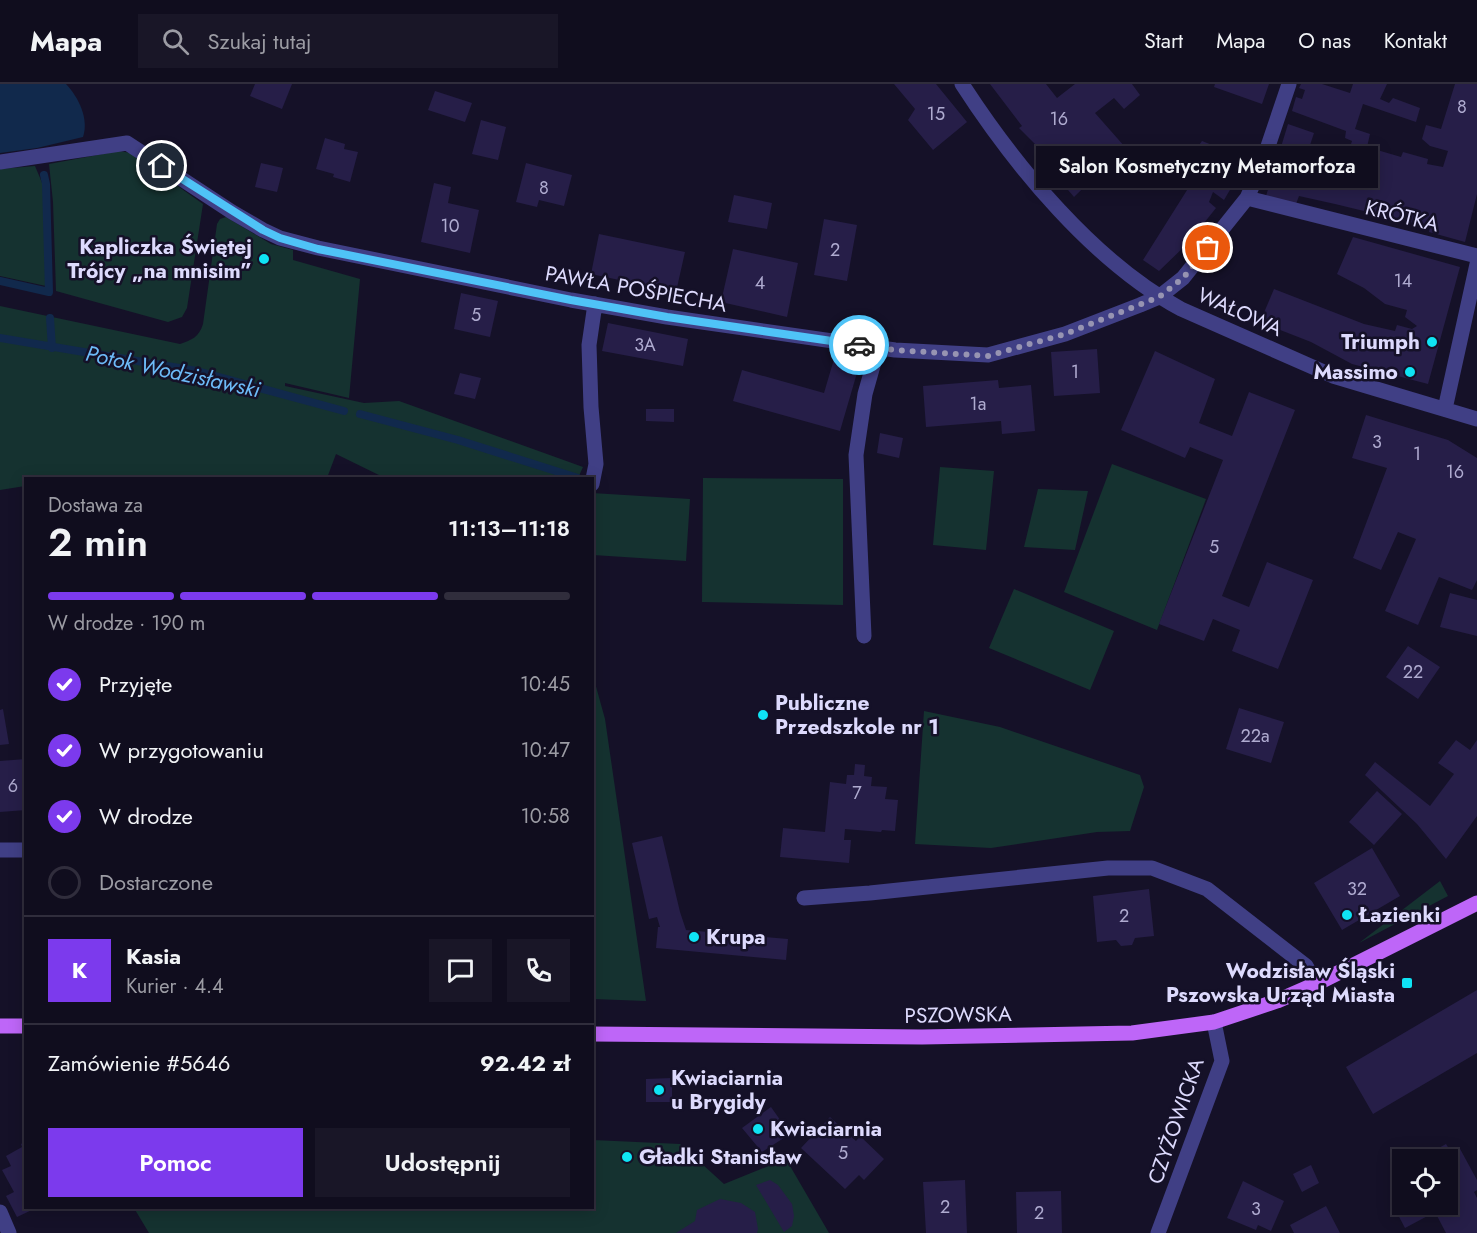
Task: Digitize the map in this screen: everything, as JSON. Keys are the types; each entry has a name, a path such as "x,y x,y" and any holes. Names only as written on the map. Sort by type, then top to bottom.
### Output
{"main road":[{"name":"PSZOWSKA","path":"594,1034 910,1037 1132,1033 1215,1022 1277,1001 1316,984 1477,903"},
{"path":"0,1026 24,1026"}],"street":[{"name":"WAŁOWA","path":"962,84 980,111 1052,202 1107,258 1159,297 1181,309 1333,376 1477,419"},
{"name":"PAWŁA POŚPIECHA","path":"0,162 127,143 232,212 280,238 318,249 595,304 878,348 988,356 1065,334 1159,297 1183,278 1247,198 1262,164 1288,84"},
{"name":"KRÓTKA","path":"1247,198 1477,256"},
{"path":"1445,408 1477,264"},
{"path":"593,477 596,464 589,345 595,304"},
{"path":"864,636 856,454 865,394 878,348"},
{"path":"0,850 24,850"},
{"path":"804,898 1108,868 1152,868 1207,890 1306,966 1316,984"},
{"name":"CZYŻOWICKA","path":"1158,1233 1222,1061 1215,1022"},
{"path":"0,1212 9,1233"}],"green space":[{"path":"119,151 131,153 203,204 187,308 182,317 168,322 56,291 53,202 49,164"},
{"path":"35,166 43,185 46,286 0,276 0,169"},
{"path":"226,217 271,244 293,250 293,260 360,279 349,398 285,383 285,386 364,403 399,401 583,467 578,477 383,477 336,454 327,477 24,477 24,486 0,490 0,306 184,343 197,335 203,324 217,224 220,219"},
{"path":"1112,464 1206,499 1157,630 1064,592"},
{"path":"940,467 994,471 986,550 933,545"},
{"path":"703,478 843,479 843,605 702,602"},
{"path":"1038,489 1088,491 1075,550 1024,547"},
{"path":"594,493 690,499 686,561 594,555"},
{"path":"1014,589 1114,631 1090,690 989,648"},
{"path":"594,679 605,719 646,1001 594,999"},
{"path":"924,711 1000,727 1140,775 1144,787 1130,831 1097,832 991,848 915,844"},
{"path":"1440,881 1448,896 1359,943"},
{"path":"594,1140 680,1144 724,1184 786,1159 829,1233 149,1233 135,1209 594,1209"}],"water":[{"path":"0,84 66,84 82,109 85,123 83,137 37,148 0,153"}],"building":[{"path":"255,84 292,84 282,109 250,96"},
{"path":"894,84 936,84 967,122 933,150 908,120 915,109"},
{"path":"990,84 1046,84 1057,98 1075,84 1132,84 1140,95 1124,109 1114,98 1095,113 1125,147 1074,197 1040,157 1044,153 1019,128 1022,126"},
{"path":"1215,84 1269,84 1262,104 1214,87"},
{"path":"1301,84 1322,84 1350,93 1353,84 1387,84 1380,99 1389,103 1393,98 1420,108 1416,122 1363,104 1355,129 1370,134 1367,147 1401,157 1403,152 1428,159 1427,164 1443,167 1448,151 1430,146 1422,139 1426,125 1441,129 1455,84 1477,84 1477,194 1465,242 1429,232 1430,227 1335,204 1299,196 1296,204 1266,196 1288,124 1314,133 1304,163 1340,178 1352,141 1345,138 1346,131 1292,111 1296,97 1302,99 1305,90 1299,88"},
{"path":"435,91 472,103 465,122 428,110"},
{"path":"481,120 506,127 498,160 472,154"},
{"path":"325,138 345,144 344,149 358,152 350,182 316,169"},
{"path":"1202,141 1222,149 1244,166 1224,200 1213,192 1209,202 1216,208 1188,243 1159,271 1143,260 1194,179 1169,162 1176,152 1188,160"},
{"path":"261,163 283,168 277,192 255,187"},
{"path":"526,163 572,175 564,206 539,200 537,207 516,202"},
{"path":"434,183 451,187 448,203 479,210 470,253 421,242"},
{"path":"734,195 772,203 767,229 728,222"},
{"path":"824,219 857,225 847,281 814,275"},
{"path":"599,234 685,252 676,292 591,274"},
{"path":"1353,237 1460,267 1428,384 1352,364 1311,342 1260,322 1274,289 1364,324 1395,331 1397,325 1412,329 1417,326 1405,317 1407,310 1385,304 1364,288 1337,274"},
{"path":"733,249 798,263 787,317 721,302"},
{"name":"Kapliczka Świętej Trójcy „na mnisim”","path":"263,252 271,259 266,265 257,258"},
{"path":"461,293 498,301 490,337 454,329"},
{"path":"608,323 688,339 683,366 602,351"},
{"path":"1097,349 1100,393 1054,396 1051,352"},
{"path":"1155,351 1215,379 1199,423 1232,436 1249,392 1295,410 1222,596 1249,607 1267,562 1313,580 1278,669 1232,651 1240,630 1213,619 1204,641 1159,624 1223,460 1190,447 1185,458 1121,430"},
{"path":"834,359 859,366 840,431 733,401 742,370 824,393"},
{"path":"460,373 481,378 475,399 454,394"},
{"path":"998,380 999,388 1031,385 1035,431 1002,434 1001,421 926,427 923,386"},
{"path":"646,409 674,409 674,422 646,421"},
{"path":"1366,415 1448,440 1477,458 1477,580 1472,590 1439,577 1418,625 1385,611 1416,539 1398,532 1381,570 1353,558 1387,468 1352,458"},
{"path":"880,433 903,438 899,458 877,453"},
{"path":"1450,593 1477,600 1477,636 1440,627"},
{"path":"1408,646 1440,667 1418,699 1386,677"},
{"path":"1239,708 1284,722 1271,763 1226,749"},
{"path":"3,709 9,744 0,745 0,710"},
{"path":"1456,740 1470,750 1477,740 1477,816 1446,859 1417,824 1365,775 1375,762 1430,806 1454,774 1438,763"},
{"path":"24,759 24,810 0,812 0,761"},
{"path":"855,764 865,765 864,776 872,777 871,786 887,787 885,799 898,800 895,831 845,829 844,840 851,840 849,863 780,857 783,828 825,832 830,782 846,784 847,775 854,775"},
{"path":"1377,791 1402,814 1374,845 1349,822"},
{"path":"662,836 686,930 788,939 786,960 656,948 658,927 660,927 657,917 649,919 632,843"},
{"path":"1372,848 1400,896 1342,930 1314,883"},
{"path":"1149,889 1154,936 1135,938 1132,945 1121,946 1116,940 1097,942 1093,896"},
{"path":"1477,990 1477,1053 1373,1114 1346,1067"},
{"name":"Kwiaciarnia u Brygidy","path":"672,1078 672,1102 646,1102 646,1079"},
{"path":"771,1107 790,1134 762,1152 742,1128"},
{"path":"830,1117 856,1141 860,1136 884,1159 864,1180 859,1175 845,1189 801,1148"},
{"path":"24,1142 24,1209 34,1209 17,1217 6,1196 14,1192 2,1170 11,1166 6,1156 22,1147 21,1144"},
{"path":"1446,1144 1449,1149 1437,1149"},
{"path":"1459,1147 1477,1180 1477,1190 1474,1192 1477,1198 1477,1233 1446,1233 1437,1215 1458,1215 1458,1149 1456,1149"},
{"path":"1311,1165 1319,1183 1302,1192 1293,1174"},
{"path":"770,1180 778,1185 792,1204 794,1216 792,1226 784,1232 756,1185"},
{"path":"965,1180 967,1233 926,1233 923,1182"},
{"path":"1243,1181 1284,1201 1271,1231 1258,1225 1256,1230 1227,1218"},
{"path":"1061,1191 1062,1233 1017,1233 1016,1192"},
{"path":"720,1199 741,1203 755,1212 757,1233 676,1233 695,1221 697,1210"},
{"path":"1326,1206 1340,1233 1294,1233 1290,1225"},
{"path":"1398,1215 1429,1215 1405,1228"}],"waterway":[{"path":"0,281 49,292 44,175"},
{"path":"50,318 52,348"},
{"name":"Potok Wodzisławski","path":"0,338 197,371 344,411"},
{"name":"Potok Wodzisławski","path":"360,414 458,440 575,477"}],"way so far":[{"path":"859,345 895,350 988,356 1065,334 1159,297 1183,278 1208,248"}],"place":[{"name":"Salon Kosmetyczny Metamorfoza","path":"1208,248"},
{"name":"Kapliczka Świętej Trójcy „na mnisim”","path":"264,259"},
{"name":"Triumph","path":"1432,342"},
{"name":"Massimo","path":"1410,372"},
{"name":"Publiczne Przedszkole nr 1","path":"763,715"},
{"name":"Łazienki","path":"1347,915"},
{"name":"Krupa","path":"694,937"},
{"name":"Wodzisław Śląski Pszowska Urząd Miasta","path":"1407,983"},
{"name":"Kwiaciarnia u Brygidy","path":"659,1090"},
{"name":"Kwiaciarnia","path":"758,1129"},
{"name":"Gładki Stanisław","path":"627,1157"}],"route":[{"path":"162,166 263,230 280,238 318,249 571,300 667,317 859,345"}]}
